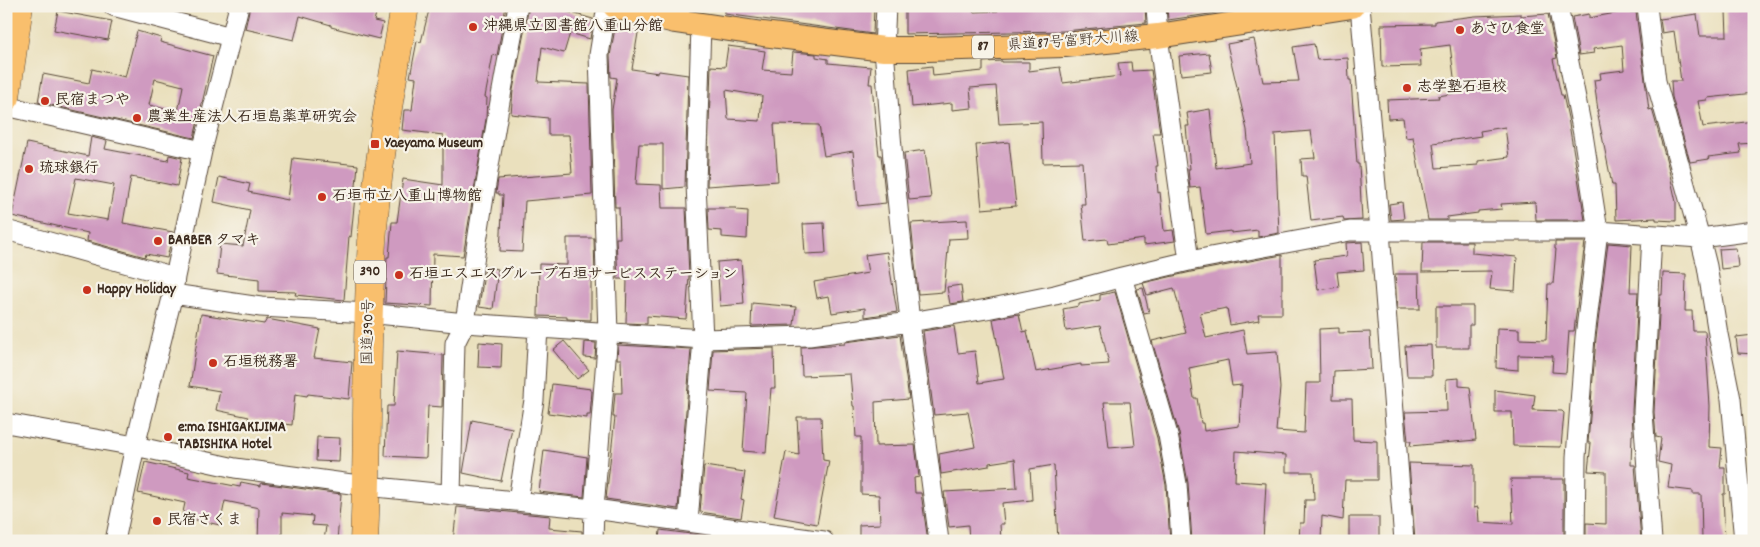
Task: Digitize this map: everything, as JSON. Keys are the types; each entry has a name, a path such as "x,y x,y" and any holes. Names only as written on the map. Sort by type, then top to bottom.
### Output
{"highway":[{"path":"6,97 19,6"},
{"name":"国道390号","path":"364,541 368,313 372,241 382,150 405,6"}],"main road":[{"name":"県道87号富野大川線","path":"615,6 645,10 675,21 884,49 1065,45 1158,36 1352,6"}],"street":[{"path":"113,6 231,37"},
{"path":"115,541 134,446 174,286 202,151 239,6"},
{"path":"451,495 455,343 465,323 489,164 518,6"},
{"path":"593,541 608,333 599,55 606,6"},
{"path":"886,6 884,49 910,322 938,541"},
{"path":"1156,6 1158,36 1189,261"},
{"path":"1360,6 1404,541"},
{"path":"1558,6 1583,134 1598,231 1584,337 1576,457 1575,541"},
{"path":"1647,6 1656,81 1700,238 1731,399 1744,541"},
{"path":"688,522 703,339 696,184 701,25"},
{"path":"6,106 202,151"},
{"path":"6,230 174,286 261,307 368,313 465,323 703,339 809,336 910,322 1054,296 1189,261 1350,231 1598,231 1700,238 1754,231"},
{"path":"1652,234 1643,412 1652,541"},
{"path":"1122,277 1168,435 1176,484 1181,541"},
{"path":"518,500 534,400 538,328"},
{"path":"6,423 134,446 236,468 366,486 594,509 788,538 824,541"}],"building":[{"path":"250,6 378,6 374,21 383,23 379,39 331,27 331,25 300,16 294,40 245,29"},
{"path":"430,6 506,6 497,56 493,55 485,97 487,98 486,119 463,256 433,254 432,306 385,303 387,257 389,257 392,222 397,222 403,179 443,185 443,135 402,130 404,110 412,110 416,78 410,77 417,41 421,42"},
{"path":"529,6 547,6 593,19 590,39 570,33 564,53 542,47 538,82 589,84 592,195 525,201 522,252 500,251 503,195 496,193 498,179 572,173 569,135 548,135 548,118 511,114 513,90"},
{"path":"725,6 820,6 819,8 847,10 847,6 874,6 873,34 725,14"},
{"path":"958,6 973,6 973,12 998,11 998,6 1145,6 1146,23 1064,31 905,34 905,9 959,10"},
{"path":"1167,6 1223,6 1223,12 1168,20"},
{"path":"1751,10 1754,93 1707,98 1707,100 1698,101 1703,127 1754,121 1754,143 1739,144 1741,153 1708,157 1709,159 1690,162 1672,97 1671,81 1681,81 1674,31 1662,33 1660,19 1697,14 1700,36 1727,36 1726,11"},
{"path":"58,11 112,21 108,40 54,30"},
{"path":"1621,12 1636,12 1649,110 1652,109 1668,166 1676,202 1676,221 1656,220 1656,218 1616,220 1615,185 1612,185 1597,111 1594,80 1601,79 1600,73 1624,70 1622,45 1593,49 1594,53 1579,55 1572,17 1589,14 1589,18"},
{"path":"1548,14 1557,58 1553,59 1568,118 1585,220 1536,220 1535,202 1501,204 1502,209 1447,217 1447,220 1428,220 1413,137 1406,138 1403,118 1388,119 1387,100 1439,98 1438,96 1456,93 1450,45 1420,49 1421,66 1382,67 1381,25 1435,24 1435,21 1475,16","holes":["1505,127 1509,157 1478,161 1478,165 1436,168 1433,143 1481,136 1480,131"]},
{"path":"616,23 639,27 632,69 688,75 685,187 663,189 663,144 639,144 636,184 661,185 662,208 686,208 689,276 686,319 647,316 647,324 626,323 627,279 618,279 616,238 620,238 619,207 615,207 612,110 617,78 611,77 610,56"},
{"path":"137,31 161,38 160,42 213,56 194,138 38,102 43,74 89,83 92,69 125,77","holes":["155,79 183,86 178,112 149,105"]},
{"path":"1254,39 1263,82 1299,81 1293,47 1314,44 1317,60 1348,58 1357,164 1359,164 1362,220 1344,221 1343,217 1311,221 1306,176 1302,176 1301,159 1315,158 1311,131 1275,134 1279,233 1258,237 1258,230 1206,234 1200,187 1190,188 1186,126 1189,126 1187,113 1210,109 1216,168 1250,163 1247,130 1227,44"},
{"path":"728,46 765,51 762,70 791,72 793,52 816,54 816,57 828,59 828,63 871,67 869,84 872,84 886,203 858,206 853,151 824,156 819,125 774,124 778,181 707,186 711,66 725,67","holes":["726,90 762,96 760,121 728,119"]},
{"path":"1209,53 1212,72 1181,75 1179,56"},
{"path":"983,62 1029,62 1029,71 1060,67 1063,83 1120,76 1118,63 1131,62 1132,71 1151,70 1160,133 1153,133 1158,166 1156,166 1158,193 1160,192 1164,231 1173,230 1175,241 1144,245 1144,239 1108,244 1107,239 1085,241 1081,204 1085,204 1082,162 1043,163 1042,122 999,124 996,86 970,88 972,108 952,110 952,103 912,107 909,69 932,66 933,76 983,71"},
{"path":"91,137 107,141 105,149 168,161 169,155 182,158 177,186 131,177 123,223 173,232 167,258 146,254 145,257 87,241 88,233 12,216 27,143 88,156","holes":["76,178 114,185 108,220 68,213"]},
{"path":"1009,142 1016,206 982,209 976,145"},
{"path":"925,150 931,198 909,200 904,153"},
{"path":"293,158 358,165 351,237 349,236 344,300 295,295 296,292 259,291 259,279 217,274 220,244 243,246 250,210 214,202 219,177 250,184 248,192 288,200"},
{"path":"1402,202 1404,219 1391,220 1389,204"},
{"path":"708,208 736,208 736,210 748,211 747,239 722,237 722,231 709,230"},
{"path":"967,220 968,238 949,239 944,292 918,294 911,223"},
{"path":"824,223 826,253 805,254 803,224"},
{"path":"567,238 594,238 595,279 591,279 591,320 538,316 539,264 567,265"},
{"path":"1362,242 1364,270 1337,272 1339,287 1318,290 1314,260 1347,256 1346,243"},
{"path":"1423,242 1472,242 1472,253 1517,257 1515,291 1490,289 1492,271 1422,272"},
{"path":"1555,242 1585,242 1574,331 1569,331 1566,373 1552,372 1553,356 1518,355 1518,370 1496,368 1497,328 1519,329 1519,339 1546,340 1548,284 1553,284"},
{"path":"1608,243 1632,245 1630,292 1638,292 1631,465 1635,465 1641,540 1586,540 1586,523 1606,524 1606,472 1588,471 1591,443 1588,443 1596,338"},
{"path":"1736,248 1738,267 1721,269 1719,249"},
{"path":"887,252 897,312 865,317 865,308 832,313 829,296 817,298 814,282 868,273 865,255"},
{"path":"1282,255 1282,314 1258,314 1259,320 1230,325 1227,308 1200,313 1206,338 1243,330 1247,354 1277,352 1280,388 1276,431 1304,433 1306,383 1320,383 1319,329 1339,328 1339,333 1370,332 1372,369 1334,371 1333,399 1352,399 1353,440 1377,441 1377,480 1345,480 1343,520 1322,516 1321,541 1299,541 1300,523 1304,523 1305,500 1314,500 1313,472 1286,472 1286,455 1236,451 1235,481 1266,483 1263,541 1192,541 1188,483 1179,433 1152,341 1186,333 1174,288 1147,295 1143,283","holes":["1228,360 1232,386 1242,385 1239,426 1204,431 1197,398 1194,398 1189,368"]},
{"path":"741,260 744,304 720,306 717,262"},
{"path":"485,267 498,269 493,309 479,307"},
{"path":"1663,273 1686,274 1685,311 1692,311 1693,331 1705,331 1710,406 1709,447 1722,448 1720,467 1725,467 1725,494 1723,494 1725,541 1702,541 1701,494 1693,494 1693,491 1668,488 1671,465 1658,462 1661,438 1656,437 1654,412 1660,295 1662,295"},
{"path":"1395,274 1419,274 1420,309 1397,309"},
{"path":"961,285 963,302 950,304 947,287"},
{"path":"1143,288 1149,312 1144,313 1137,289"},
{"path":"1115,292 1157,438 1166,485 1170,541 1058,541 1054,465 1030,469 1032,500 1002,503 1004,524 1000,524 1001,541 969,541 968,525 949,527 944,492 1017,488 1015,459 989,463 989,466 941,474 939,454 975,447 968,412 934,415 923,331 954,326 958,353 975,351 979,383 1004,379 993,319 1019,314 1023,332 1027,331 1036,372 1081,364 1081,366 1109,364 1100,326 1066,331 1063,309 1100,300 1100,295","holes":["1104,402 1130,402 1135,446 1109,448"]},
{"path":"752,303 796,307 794,325 751,326"},
{"path":"1436,306 1473,306 1473,325 1469,325 1469,348 1436,348"},
{"path":"201,314 264,324 267,319 320,329 314,358 352,362 349,399 295,394 292,425 248,420 249,417 216,410 220,391 190,386"},
{"path":"900,335 909,399 875,402 876,446 915,445 919,477 914,478 915,493 921,493 928,541 912,541 912,538 859,539 859,525 880,524 879,495 861,494 861,437 856,437 850,374 802,376 801,347 845,344 845,342"},
{"path":"1754,335 1754,354 1738,353 1736,337"},
{"path":"564,341 589,370 577,379 553,350"},
{"path":"479,342 502,344 501,368 478,367"},
{"path":"585,342 596,343 595,358 584,357"},
{"path":"618,345 691,349 678,509 606,499 615,417 613,417 615,393 622,393 621,359 617,359"},
{"path":"1431,345 1432,376 1407,376 1405,346"},
{"path":"774,348 775,388 771,388 766,453 743,451 747,393 710,391 713,350"},
{"path":"397,351 443,355 442,407 428,406 426,458 385,456 387,406 394,406"},
{"path":"1459,378 1459,386 1470,387 1476,440 1410,446 1411,441 1408,441 1405,412 1447,411 1446,379"},
{"path":"552,384 591,389 590,415 587,415 587,418 548,413"},
{"path":"1495,390 1535,395 1533,410 1562,411 1564,413 1561,447 1513,446 1512,412 1495,412"},
{"path":"797,417 821,417 823,460 829,461 817,524 774,516 786,452 799,455"},
{"path":"472,420 512,428 501,481 463,473"},
{"path":"317,437 340,438 339,462 316,461"},
{"path":"544,450 587,457 584,497 539,492"},
{"path":"145,462 189,472 188,477 240,487 241,482 261,486 261,483 341,494 337,541 324,541 326,526 312,525 313,516 282,513 282,541 258,541 259,508 225,501 220,525 182,517 185,503 138,493"},
{"path":"1409,463 1474,465 1474,508 1478,507 1479,522 1513,524 1511,479 1564,479 1564,541 1415,541"},
{"path":"704,466 745,472 741,499 744,500 741,518 700,512"},
{"path":"457,507 550,516 549,528 582,531 582,541 453,541"},
{"path":"1349,517 1379,517 1379,541 1349,541"},
{"path":"660,530 737,540 659,541"}],"place":[{"name":"沖縄県立図書館八重山分館","path":"473,27"},
{"name":"あさひ食堂","path":"1460,30"},
{"name":"志学塾石垣校","path":"1407,88"},
{"name":"民宿まつや","path":"45,101"},
{"name":"農業生産法人石垣島薬草研究会","path":"137,118"},
{"name":"Yaeyama Museum","path":"375,144"},
{"name":"琉球銀行","path":"29,169"},
{"name":"石垣市立八重山博物館","path":"322,197"},
{"name":"BARBER タマキ","path":"158,241"},
{"name":"石垣エスエスグループ石垣サービスステーション","path":"399,275"},
{"name":"Happy Holiday","path":"87,290"},
{"name":"石垣税務署","path":"213,363"},
{"name":"e:ma ISHIGAKIJIMA TABISHIKA Hotel","path":"168,437"},
{"name":"民宿さくま","path":"157,521"}]}
